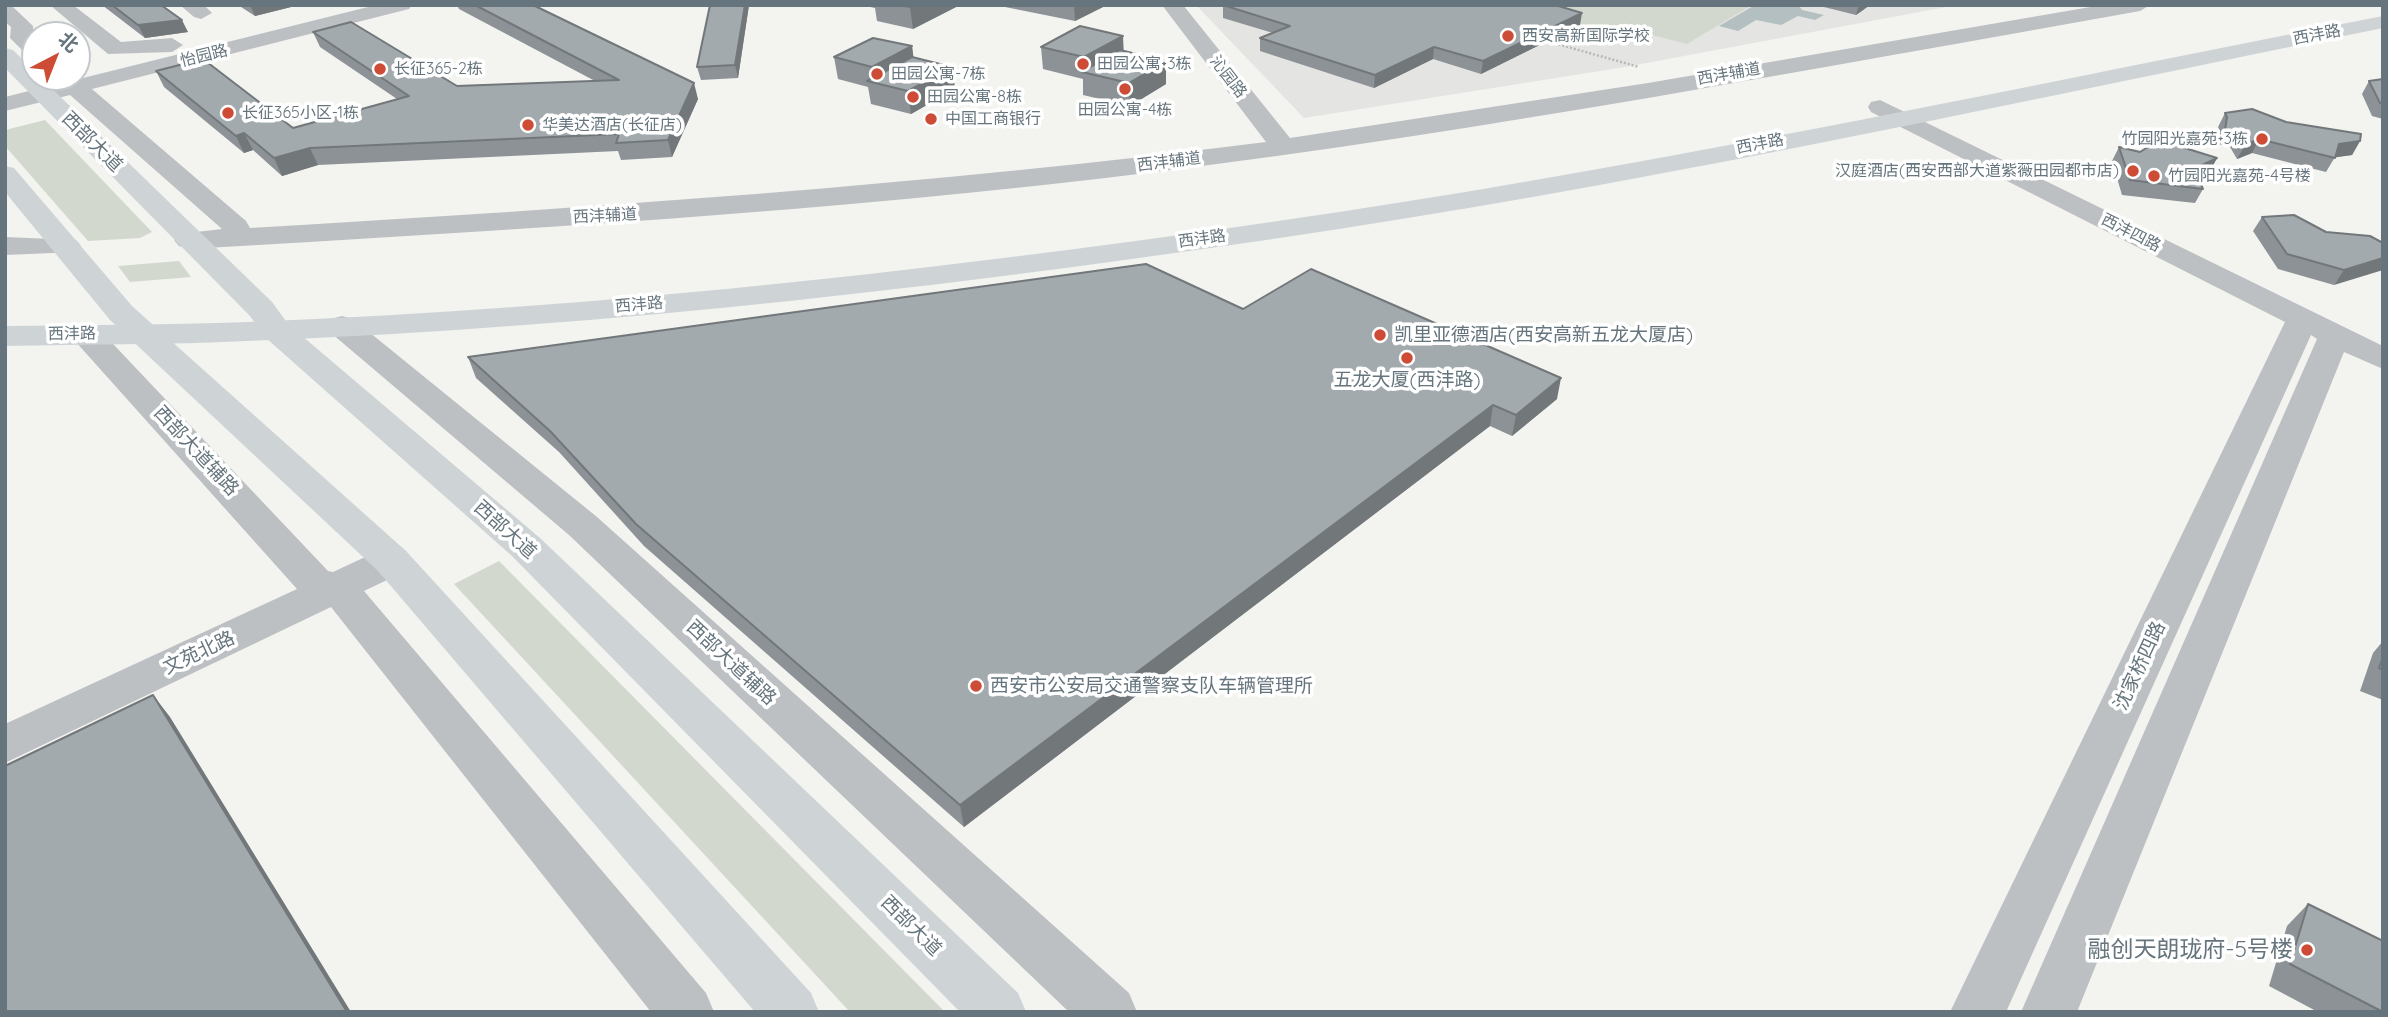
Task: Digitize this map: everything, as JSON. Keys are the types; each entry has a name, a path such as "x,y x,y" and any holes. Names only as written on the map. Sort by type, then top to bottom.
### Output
{"main road":[{"name":"西沣路","path":"269,320 342,326 704,300 1127,249 1492,195 2383,7"},
{"name":"西沣路","path":"5,336 117,327 269,320 712,278 1175,226 1567,166 1889,112 2383,22"},
{"name":"西部大道","path":"5,55 21,64"},
{"name":"西部大道","path":"62,91 184,235 269,320 526,547 998,1012"},
{"path":"8,182 66,246 117,327 386,556 791,1012"},
{"name":"西沣路","path":"5,314 117,327"}],"street":[{"path":"60,5 116,49 164,47 330,5"},
{"name":"怡园路","path":"91,78 345,9 380,5"},
{"name":"怡园路","path":"91,79 402,5"},
{"name":"沁园路","path":"1172,5 1281,144"},
{"name":"西沣辅道","path":"184,235 236,227 740,197 1281,144 2092,5"},
{"name":"西沣辅道","path":"184,235 625,215 823,200 1453,122 2140,5"},
{"path":"5,10 21,25"},
{"name":"怡园路","path":"5,102 45,91"},
{"path":"64,91 236,227"},
{"name":"西沣四路","path":"1889,112 2383,359"},
{"path":"5,246 66,246"},
{"name":"西部大道辅路","path":"342,326 583,526 1109,1012"},
{"name":"西部大道辅路","path":"117,327 326,585 686,1012"},
{"path":"2049,1012 2319,327"},
{"name":"沈家桥四路","path":"1978,1012 2319,327"},
{"name":"文苑北路","path":"5,745 386,556"},
{"name":"文苑北路","path":"5,727 326,585"}],"path":[{"path":"1543,40 1650,71"}],"shaded area":[{"name":"西安高新国际学校","path":"1196,5 1957,5 1625,67 1304,118"},
{"path":"1511,5 1752,5 1687,44 1648,34 1639,40"},
{"path":"1755,5 1799,6 1802,10 1824,15 1815,20 1798,16 1781,25 1756,20 1738,31 1719,26"},
{"path":"45,120 152,232 140,238 88,241 5,146 5,130"},
{"path":"179,261 191,277 130,282 118,266"},
{"path":"499,561 945,1012 850,1012 454,584"}],"building":[{"path":"112,5 161,5 182,20 138,25"},
{"path":"475,5 533,5 694,83 668,140 616,143 619,134 310,148 274,158 244,133 236,136 156,71 203,59 293,128 409,96 313,32 351,22 457,86 619,80"},
{"path":"710,5 745,5 735,65 697,67"},
{"path":"1223,5 1555,5 1582,13 1483,61 1434,47 1375,75 1260,38 1290,26"},
{"path":"1080,26 1123,36 1084,57 1041,47"},
{"path":"873,38 912,46 872,67 834,57"},
{"path":"1120,50 1166,61 1129,83 1082,72"},
{"path":"912,57 952,67 908,91 867,81"},
{"path":"2383,79 2383,103 2380,103 2369,81"},
{"path":"2252,109 2286,122 2361,134 2360,141 2339,144 2335,158 2259,139 2245,145 2237,133 2225,130 2225,113"},
{"path":"2159,140 2217,158 2194,169 2203,189 2130,180 2119,147 2140,152"},
{"path":"2294,215 2326,232 2370,236 2383,243 2383,258 2344,270 2287,254 2262,217"},
{"name":"西安市公安局交通警察支队车辆管理所","path":"1146,264 1243,309 1311,269 1561,378 1516,415 1493,405 960,805 636,524 550,431 468,357"},
{"path":"153,695 347,1012 5,1012 5,766"},
{"path":"2308,904 2383,941 2383,1012 2290,964"}],"place":[{"name":"西安高新国际学校","path":"1508,36"},
{"name":"田园公寓-3栋","path":"1083,64"},
{"name":"长征365-2栋","path":"380,69"},
{"name":"田园公寓-7栋","path":"877,74"},
{"name":"田园公寓-4栋","path":"1125,89"},
{"name":"田园公寓-8栋","path":"913,97"},
{"name":"长征365小区-1栋","path":"228,113"},
{"name":"中国工商银行","path":"931,119"},
{"name":"华美达酒店(长征店)","path":"528,125"},
{"name":"竹园阳光嘉苑-3栋","path":"2262,139"},
{"name":"汉庭酒店(西安西部大道紫薇田园都市店)","path":"2133,171"},
{"name":"竹园阳光嘉苑-4号楼","path":"2154,176"},
{"name":"凯里亚德酒店(西安高新五龙大厦店)","path":"1380,335"},
{"name":"五龙大厦(西沣路)","path":"1407,358"},
{"name":"西安市公安局交通警察支队车辆管理所","path":"976,686"},
{"name":"融创天朗珑府-5号楼","path":"2307,950"}]}
